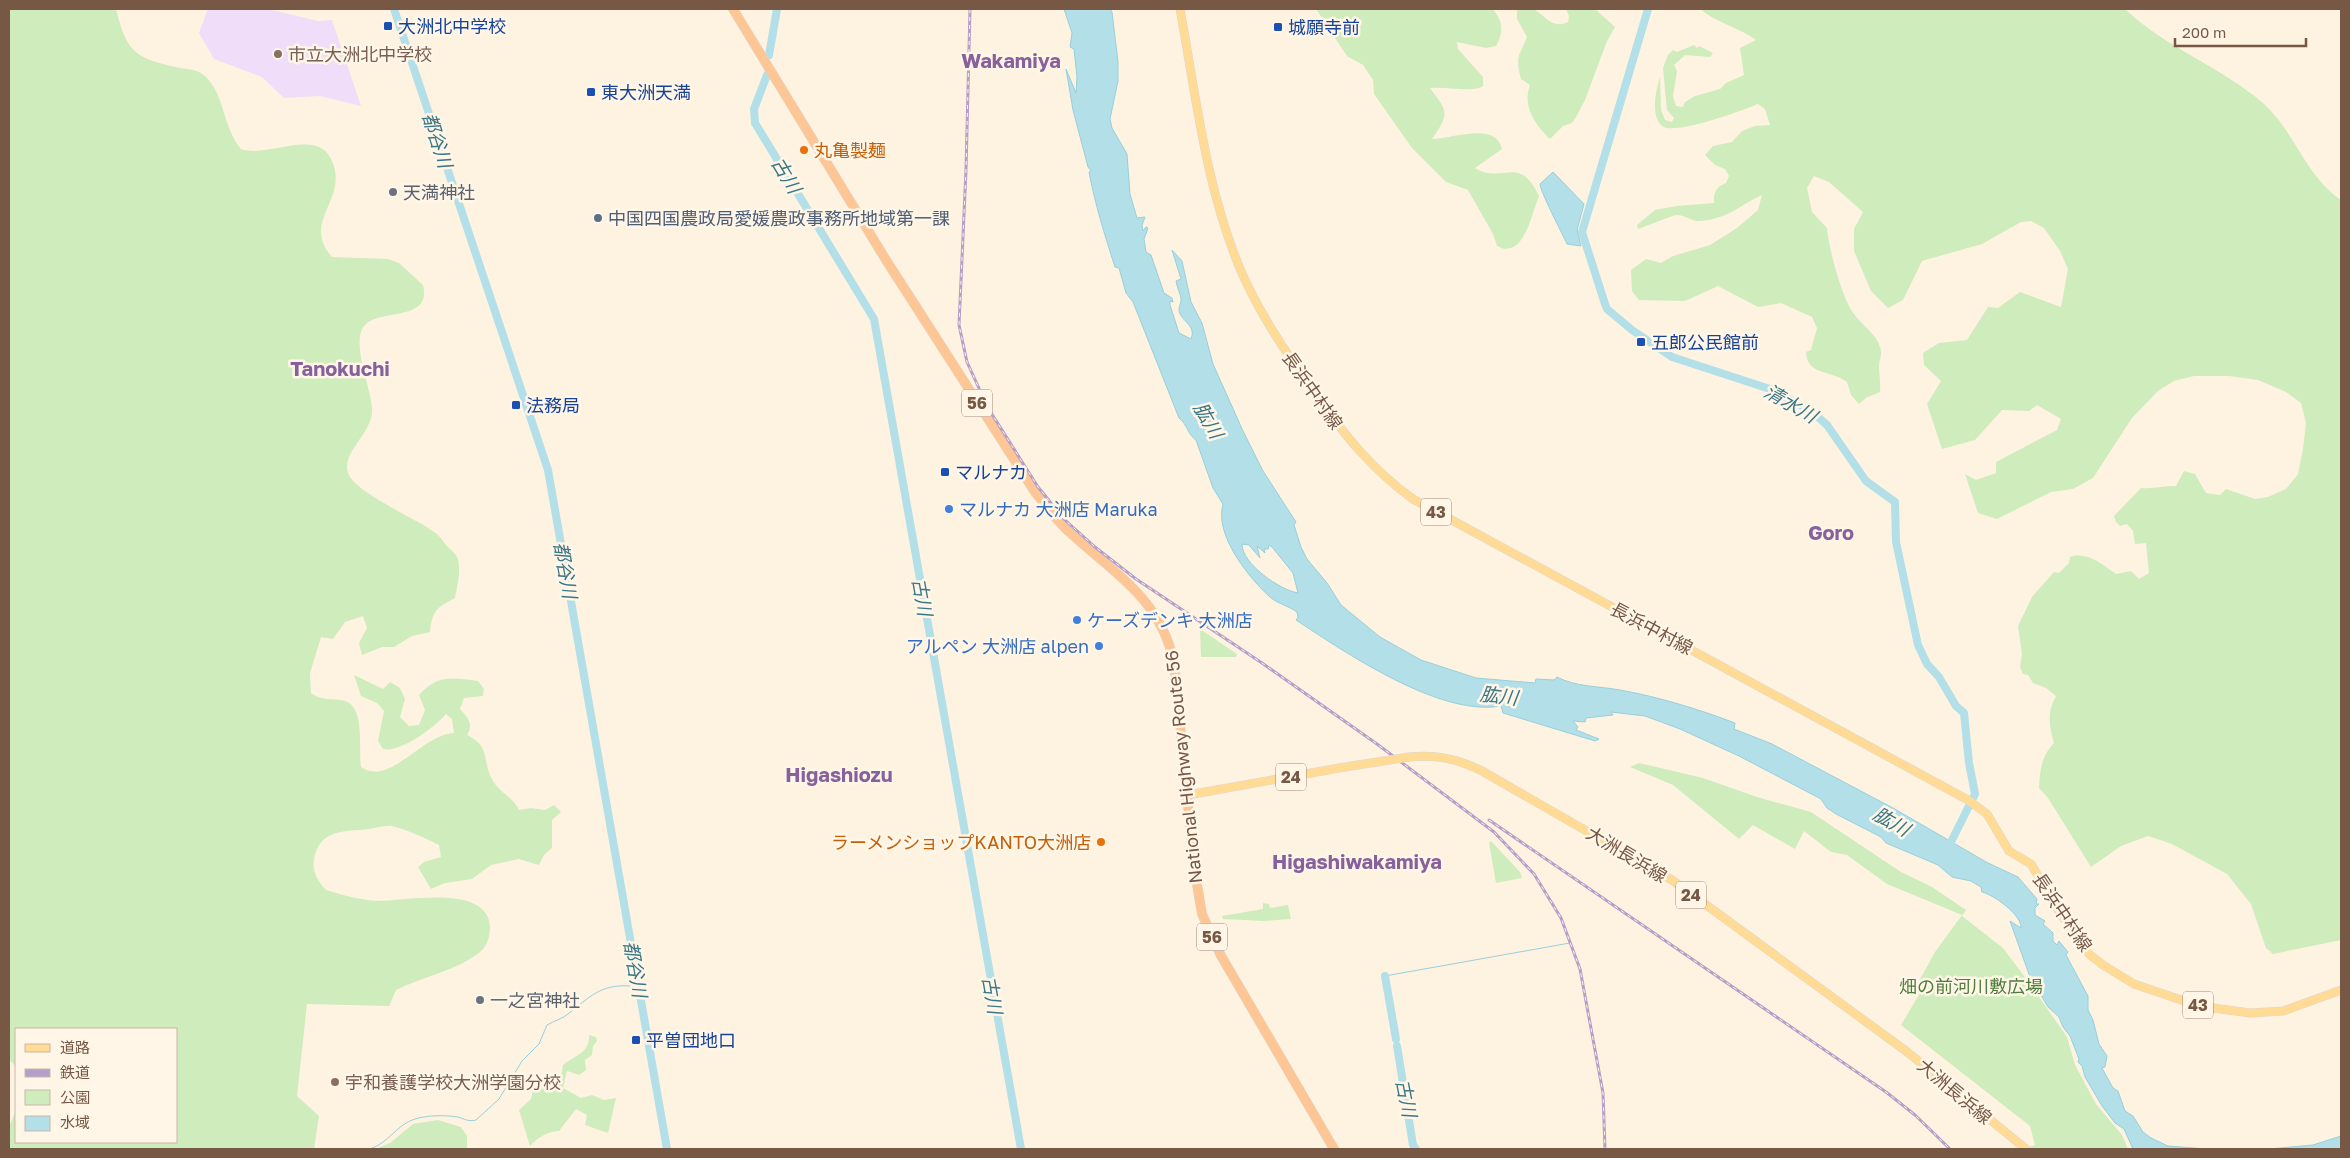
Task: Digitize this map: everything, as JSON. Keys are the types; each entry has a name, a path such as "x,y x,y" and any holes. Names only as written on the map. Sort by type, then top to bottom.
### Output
{"highway":[{"name":"National Highway Route 56","path":"733,9 895,274 1035,492 1063,526 1134,588 1160,620 1169,640 1174,662 1198,895 1210,933 1334,1149"}],"main road":[{"name":"長浜中村線","path":"1180,9 1214,186 1241,271 1288,355 1352,443 1389,482 1413,499 1968,800 1987,814 2009,851 2031,864 2060,914 2089,954 2102,965 2134,984 2199,1006 2250,1013 2283,1011 2341,990"},
{"name":"大洲長浜線","path":"1188,795 1409,757 1437,756 1450,758 1482,771 1672,880 1906,1051 2023,1147"}],"shaded area":[{"name":"市立大洲北中学校","path":"208,9 268,9 318,21 332,20 361,106 320,96 284,98 262,77 214,59 199,33"}],"green space":[{"path":"9,9 116,9 124,36 136,52 153,61 194,70 206,77 217,93 231,132 241,149 252,151 305,145 317,146 326,152 333,163 336,177 331,200 322,222 321,233 324,244 332,257 388,259 399,263 423,285 424,296 420,304 404,312 374,319 366,324 361,331 360,352 372,408 368,426 353,449 347,465 348,473 362,488 373,497 436,533 455,554 459,572 455,598 436,611 432,619 430,632 412,636 394,647 382,647 362,655 359,643 367,628 363,616 345,622 333,639 321,637 310,673 311,693 323,698 345,701 352,705 356,712 360,730 361,767 372,771 394,766 430,742 454,733 452,719 446,714 434,726 408,743 390,749 383,749 378,741 384,711 377,703 361,696 354,675 383,689 390,682 400,688 405,699 400,717 409,726 419,725 425,710 419,695 426,688 446,679 478,681 484,689 483,696 464,698 460,709 468,718 470,724 467,735 480,744 493,781 519,810 531,808 545,810 554,805 561,812 552,820 552,848 544,855 539,865 519,859 491,865 472,879 445,883 431,889 418,867 424,862 441,857 439,845 416,834 392,826 386,826 334,834 322,842 317,849 314,868 318,879 326,890 365,900 378,901 426,898 462,900 477,905 487,915 490,929 486,944 479,953 457,966 396,990 389,1006 307,1004 297,1096 319,1116 314,1149 9,1149 9,1127 15,1112 15,1143 178,1143 178,1028 15,1028 15,1066 9,1059"},
{"path":"1316,9 1493,9 1499,18 1501,27 1496,46 1486,48 1457,42 1458,49 1483,77 1483,86 1473,89 1430,88 1445,113 1442,123 1432,139 1472,134 1491,136 1498,141 1502,149 1475,168 1485,172 1517,173 1532,183 1539,196 1526,233 1514,247 1506,249 1497,246 1493,234 1468,190 1446,182 1412,148 1374,94 1373,80 1363,65 1347,56"},
{"path":"1517,9 1533,9 1549,21 1562,24 1568,22 1569,16 1566,9 1595,9 1615,27 1607,41 1585,100 1576,117 1572,123 1563,126 1550,139 1539,128 1531,115 1528,100 1530,85 1521,79 1518,61 1527,37 1517,19"},
{"path":"1700,9 2125,9 2158,35 2229,78 2263,103 2284,127 2318,178 2328,190 2341,200 2341,940 2273,954 2266,948 2251,904 2227,874 2172,844 2148,836 2121,846 2091,867 2048,798 2039,788 2042,764 2046,753 2054,743 2050,719 2051,708 2056,696 2046,688 2033,683 2028,675 2023,674 2020,667 2022,654 2018,626 2032,597 2054,572 2059,573 2069,563 2070,557 2088,557 2116,574 2131,571 2139,579 2149,573 2146,543 2135,544 2133,531 2127,524 2120,526 2114,516 2141,488 2176,486 2184,471 2195,474 2206,493 2220,495 2226,489 2255,499 2268,497 2286,489 2298,474 2303,449 2306,423 2301,403 2286,392 2258,380 2229,376 2194,376 2174,381 2158,391 2132,418 2093,478 2073,489 2051,492 1997,519 1978,513 1965,474 1976,480 1996,473 1996,462 2057,430 2061,419 2037,405 2029,411 2002,410 1975,440 1942,449 1927,404 1941,381 1924,365 1923,353 1939,343 1967,340 1988,307 1998,308 2020,292 2061,307 2068,269 2060,251 2044,228 2031,221 2021,222 1982,244 1922,261 1903,300 1888,308 1871,291 1854,251 1854,229 1863,212 1829,182 1814,176 1807,188 1812,212 1827,228 1836,271 1852,311 1875,337 1881,350 1879,366 1880,392 1866,398 1859,404 1851,395 1847,382 1815,369 1807,360 1806,352 1811,350 1817,328 1812,317 1781,303 1758,307 1718,286 1685,301 1639,300 1632,291 1631,270 1646,259 1661,263 1673,256 1710,245 1737,228 1758,210 1762,195 1720,217 1697,221 1675,215 1638,229 1637,225 1655,210 1714,203 1716,190 1726,183 1729,176 1725,169 1715,165 1705,155 1713,146 1732,142 1742,131 1755,126 1770,125 1765,109 1758,104 1709,121 1680,128 1662,126 1658,121 1655,102 1660,77 1661,110 1665,120 1672,122 1674,118 1667,110 1663,68 1668,55 1673,50 1677,52 1694,45 1697,48 1699,46 1713,53 1710,57 1685,55 1674,65 1677,71 1673,96 1676,106 1683,107 1685,102 1695,96 1720,89 1726,83 1744,75 1740,48 1756,40 1713,18"},
{"path":"1200,629 1237,654 1236,657 1201,657"},
{"name":"畑の前河川敷広場","path":"1639,763 1703,778 1757,797 1811,812 1901,872 1932,887 1966,910 1962,916 2003,948 2067,1037 2075,1065 2096,1104 2122,1135 2128,1149 2024,1149 2035,1145 2030,1126 1901,1025 1923,988 1918,983 1935,952 1962,915 1887,884 1847,855 1831,852 1804,831 1795,849 1753,825 1739,839 1673,785 1630,767"},
{"path":"1491,841 1520,872 1522,878 1496,883 1489,843"},
{"path":"1263,903 1269,904 1270,908 1288,905 1291,919 1264,921 1223,919 1222,916 1263,909"},
{"path":"589,1035 596,1037 597,1041 593,1046 592,1055 585,1060 586,1070 579,1075 567,1071 563,1088 581,1098 592,1095 604,1100 616,1098 608,1133 585,1125 587,1115 576,1109 559,1131 543,1136 530,1146 519,1110 531,1099 533,1089 538,1085 550,1084 561,1078 563,1065 584,1050 589,1041"},
{"path":"438,1120 461,1127 467,1136 467,1149 375,1149 390,1143 413,1124"}],"water":[{"name":"肱川","path":"1064,9 1110,9 1112,12 1118,62 1118,81 1110,119 1112,128 1127,154 1130,194 1137,218 1145,217 1142,225 1143,231 1146,227 1148,228 1144,239 1146,252 1151,255 1164,293 1172,298 1173,302 1170,301 1170,305 1179,333 1191,339 1191,328 1179,312 1181,298 1176,281 1181,279 1172,250 1182,261 1191,302 1202,323 1213,364 1243,431 1263,471 1296,522 1294,525 1307,559 1327,583 1341,605 1380,637 1421,660 1476,678 1535,683 1536,679 1554,680 1557,677 1579,684 1620,690 1664,700 1735,723 1734,729 1772,744 1893,808 1988,863 2018,877 2037,899 2036,904 2039,904 2035,908 2035,915 2045,921 2043,924 2053,933 2053,941 2057,945 2059,941 2068,952 2066,955 2088,996 2088,1010 2093,1020 2099,1044 2107,1056 2105,1067 2102,1068 2113,1088 2118,1091 2125,1111 2133,1116 2143,1132 2168,1146 2207,1149 2133,1149 2124,1129 2115,1123 2102,1106 2085,1077 2082,1066 2078,1062 2079,1059 2070,1036 2063,1027 2059,1017 2048,1007 2030,977 2010,921 2021,928 2017,917 2006,906 1982,892 1981,887 1971,881 1952,877 1938,865 1886,843 1881,837 1827,808 1821,799 1739,756 1680,729 1645,716 1611,712 1613,715 1586,718 1585,722 1573,721 1578,727 1576,730 1599,739 1595,741 1503,713 1501,706 1477,707 1450,702 1423,692 1394,680 1317,634 1296,620 1298,617 1297,612 1273,599 1262,589 1235,555 1228,542 1222,516 1223,504 1213,488 1196,440 1179,418 1133,302 1126,293 1119,268 1115,267 1097,208 1089,172 1091,171 1088,167 1073,110 1066,69 1076,93 1077,77 1074,49 1070,47 1072,33","holes":["1242,544 1249,545 1260,558 1257,546 1265,553 1264,549 1268,549 1269,545 1272,547 1293,573 1298,593 1282,587 1255,568 1248,560"]},
{"path":"1553,172 1584,204 1577,230 1581,246 1567,244 1541,188 1540,184"},
{"path":"2341,1136 2341,1149 2269,1149 2313,1145"}],"waterway":[{"name":"都谷川","path":"394,9 548,470 667,1149"},
{"name":"古川","path":"769,55 777,9"},
{"name":"清水川","path":"1648,9 1582,232 1605,304 1607,309 1632,330 1672,357 1773,390 1811,411 1827,425 1866,481 1895,502 1896,542 1918,645 1927,664 1939,677 1956,706 1964,713 1969,763 1975,794 1947,850"},
{"name":"古川","path":"767,75 754,109 755,123 874,319 1021,1149"},
{"path":"1385,976 1570,943"},
{"name":"古川","path":"1385,976 1396,1039"},
{"path":"370,1149 383,1142 403,1125 415,1119 442,1116 476,1120 499,1099 522,1061 539,1044 547,1025 566,1016 589,997 603,989 630,986"},
{"name":"古川","path":"1397,1046 1413,1145 1416,1149"}],"railway":[{"path":"970,9 966,170 959,325 967,362 988,408 1038,487 1065,520 1095,547 1136,579 1262,663 1377,744 1494,832 1534,874 1561,918 1580,969 1603,1093 1605,1149"},
{"path":"1489,820 1886,1092 1915,1115 1950,1149"}],"place":[{"name":"大洲北中学校","path":"388,26"},
{"name":"城願寺前","path":"1278,27"},
{"name":"市立大洲北中学校","path":"278,54"},
{"name":"東大洲天満","path":"591,92"},
{"name":"丸亀製麺","path":"804,150"},
{"name":"天満神社","path":"393,192"},
{"name":"中国四国農政局愛媛農政事務所地域第一課","path":"598,218"},
{"name":"五郎公民館前","path":"1641,342"},
{"name":"法務局","path":"516,405"},
{"name":"マルナカ","path":"945,472"},
{"name":"マルナカ 大洲店 Maruka","path":"949,509"},
{"name":"ケーズデンキ 大洲店","path":"1077,620"},
{"name":"アルペン 大洲店 alpen","path":"1099,646"},
{"name":"ラーメンショップKANTO大洲店","path":"1101,842"},
{"name":"一之宮神社","path":"480,1000"},
{"name":"平曽団地口","path":"636,1040"},
{"name":"宇和養護学校大洲学園分校","path":"335,1082"}],"district":[{"name":"Wakamiya","path":"1011,60"},
{"name":"Tanokuchi","path":"340,368"},
{"name":"Goro","path":"1831,532"},
{"name":"Higashiozu","path":"839,774"},
{"name":"Higashiwakamiya","path":"1357,861"}]}
